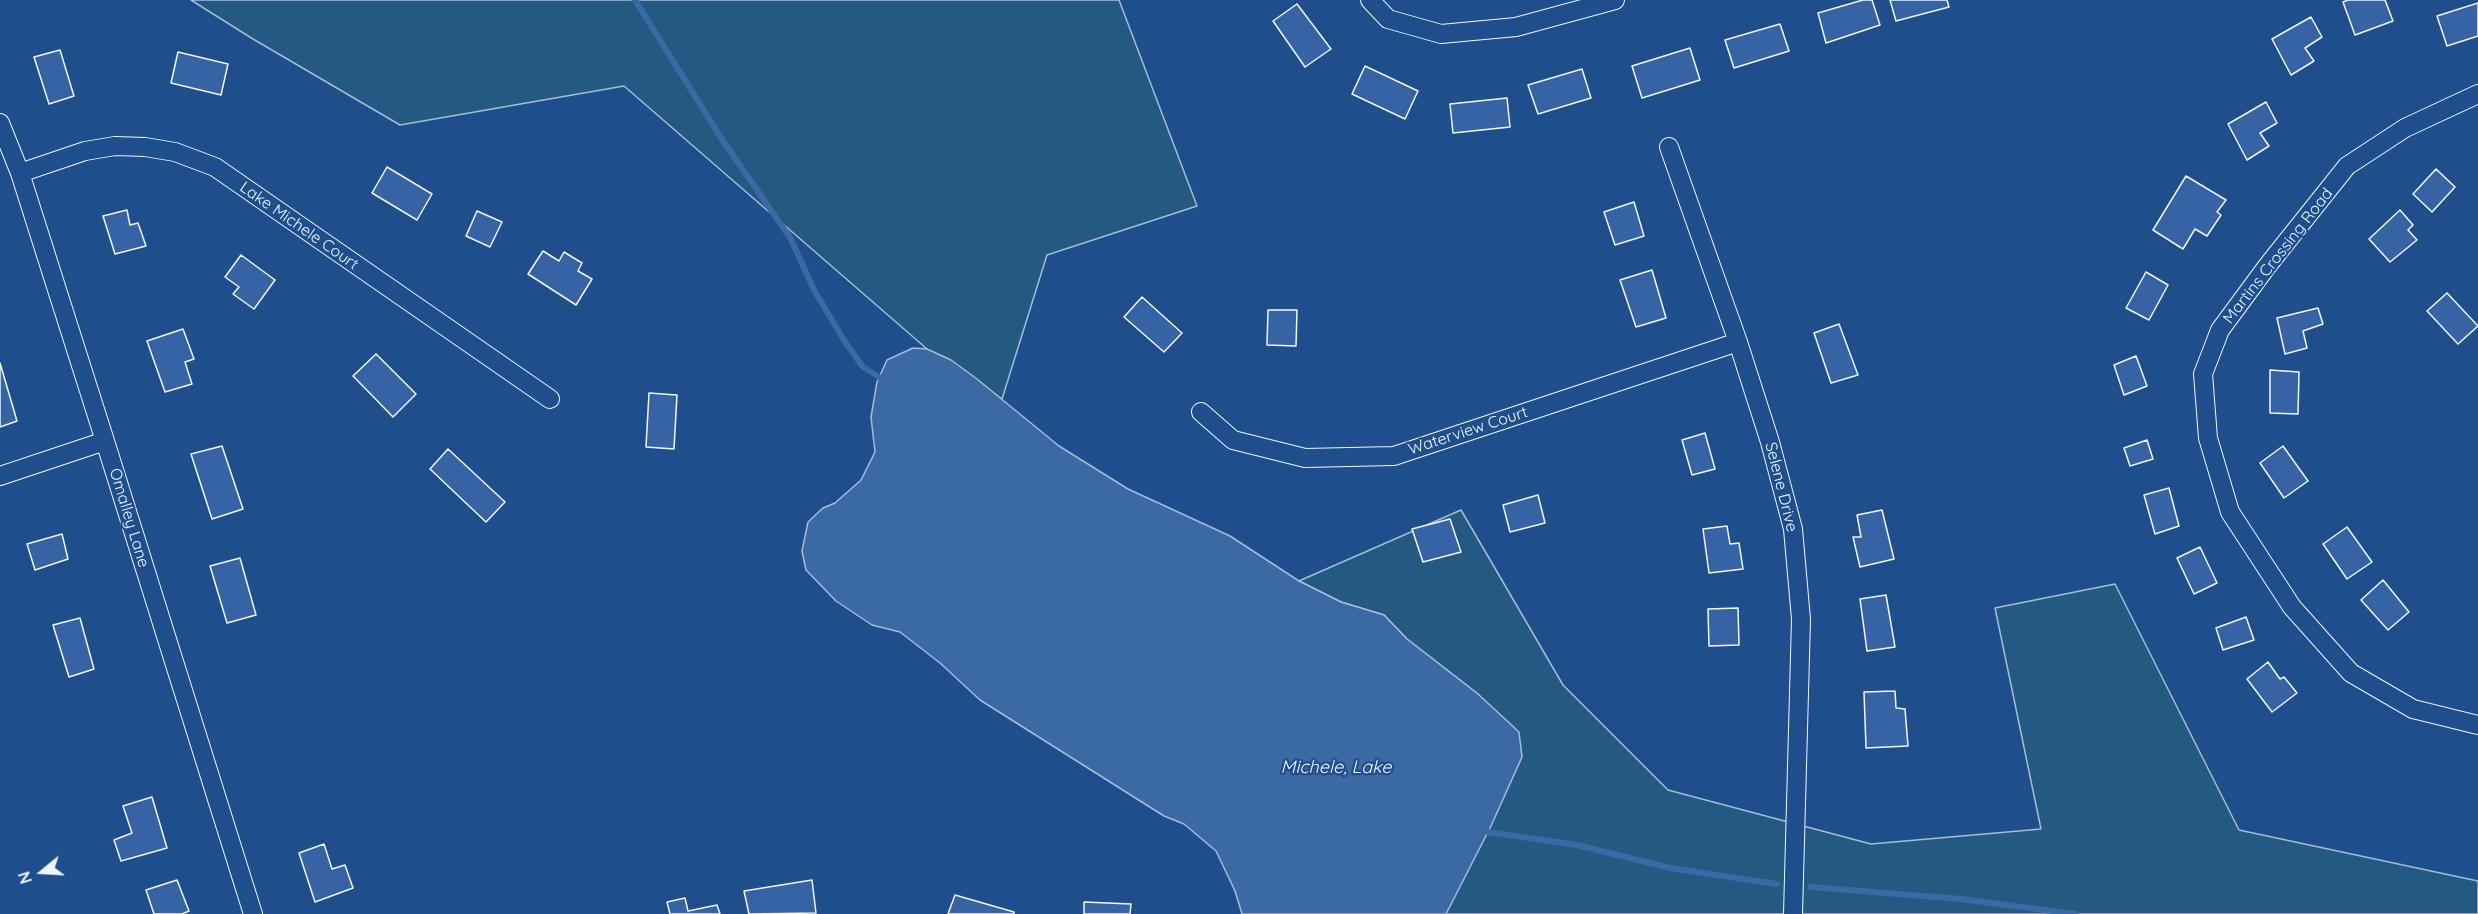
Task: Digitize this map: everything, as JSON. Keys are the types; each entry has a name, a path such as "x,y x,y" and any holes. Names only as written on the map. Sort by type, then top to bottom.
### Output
{"street":[{"path":"1370,0 1388,19 1442,34 1516,27 1615,0"},
{"name":"Martins Crossing Road","path":"2478,94 2405,128 2347,166 2268,265 2220,330 2203,374 2208,438 2230,512 2292,607 2351,673 2413,709 2478,725"},
{"name":"Omalley Lane","path":"0,123 20,173 254,914"},
{"name":"Lake Michele Court","path":"20,173 85,151 115,146 145,147 175,152 214,168 550,399"},
{"name":"Selene Drive","path":"1669,147 1738,342 1770,442 1793,529 1801,619 1793,914"},
{"name":"Waterview Court","path":"1201,412 1233,440 1305,458 1394,456 1738,342"},
{"path":"0,476 105,441"}],"shaded area":[{"path":"191,0 1119,0 1197,206 1047,255 1002,399 927,349 624,86 400,125"},
{"path":"1461,510 1563,685 1668,790 1871,844 2041,829 1995,608 2115,584 2239,830 2478,881 2478,914 1444,914 1478,694 1407,639 1384,615 1341,602 1299,581"}],"water":[{"name":"Michele, Lake","path":"913,348 927,349 951,360 1059,446 1128,489 1230,536 1299,581 1341,602 1384,615 1407,639 1478,694 1519,732 1522,757 1491,826 1446,914 1242,914 1235,891 1216,851 1184,824 1164,816 980,700 940,663 900,632 872,625 836,601 806,570 802,551 808,522 823,508 835,503 861,480 875,452 871,417 877,382 887,360"}],"building":[{"path":"1863,0 1872,0 1880,25 1826,43 1818,13"},
{"path":"1890,0 1947,0 1949,7 1896,21"},
{"path":"2385,0 2393,21 2355,35 2343,2"},
{"path":"2478,3 2478,36 2447,46 2437,16"},
{"path":"1297,4 1331,49 1305,67 1273,21"},
{"path":"2311,17 2322,37 2305,48 2314,61 2291,75 2272,39"},
{"path":"1780,24 1789,51 1734,68 1725,40"},
{"path":"1690,48 1700,80 1642,98 1632,66"},
{"path":"60,50 74,96 49,104 34,57"},
{"path":"178,52 228,64 221,95 171,83"},
{"path":"1365,66 1418,91 1405,119 1352,94"},
{"path":"1582,69 1591,98 1538,114 1528,85"},
{"path":"1507,98 1510,127 1453,133 1450,104"},
{"path":"2266,102 2277,123 2260,133 2269,146 2247,160 2228,124"},
{"path":"387,167 432,194 417,220 372,193"},
{"path":"2436,169 2455,187 2432,212 2413,194"},
{"path":"2186,176 2226,200 2217,212 2221,215 2207,236 2195,229 2183,249 2153,230"},
{"path":"1634,202 1644,236 1615,245 1604,212"},
{"path":"127,210 130,225 138,223 146,246 115,254 103,216"},
{"path":"2400,210 2413,225 2408,230 2417,240 2390,262 2369,239"},
{"path":"477,211 502,222 490,247 466,236"},
{"path":"543,251 559,261 564,252 582,263 578,271 592,279 576,305 528,274"},
{"path":"241,255 275,280 254,309 233,294 239,287 225,277"},
{"path":"1652,270 1666,318 1636,327 1620,280"},
{"path":"2146,272 2168,285 2149,320 2126,308"},
{"path":"2447,293 2478,326 2458,344 2427,311"},
{"path":"1142,297 1182,333 1164,352 1124,317"},
{"path":"2318,308 2323,324 2303,331 2307,348 2285,354 2277,318"},
{"path":"1268,310 1297,310 1296,346 1267,345"},
{"path":"1839,324 1858,375 1831,383 1814,333"},
{"path":"183,329 194,359 185,362 192,384 165,392 147,341"},
{"path":"376,354 416,394 393,417 353,376"},
{"path":"2136,356 2147,386 2124,395 2114,365"},
{"path":"0,363 17,421 0,427"},
{"path":"2270,370 2299,372 2298,414 2270,413"},
{"path":"649,393 677,395 674,449 646,447"},
{"path":"1705,433 1715,469 1692,475 1682,440"},
{"path":"2147,440 2153,459 2130,466 2124,448"},
{"path":"222,446 243,509 212,519 191,454"},
{"path":"2283,446 2308,481 2284,498 2260,463"},
{"path":"448,449 505,502 486,522 430,469"},
{"path":"2169,488 2179,526 2155,534 2144,495"},
{"path":"1538,495 1545,523 1510,532 1503,505"},
{"path":"1882,510 1894,559 1860,567 1853,537 1861,537 1857,515"},
{"path":"1450,519 1461,552 1423,562 1412,529"},
{"path":"1727,526 1730,544 1739,543 1743,569 1709,573 1703,529"},
{"path":"2347,527 2372,562 2347,579 2323,544"},
{"path":"62,534 68,559 35,570 27,544"},
{"path":"2200,547 2217,583 2194,594 2177,558"},
{"path":"240,558 256,615 227,623 210,566"},
{"path":"2383,580 2409,612 2388,630 2361,600"},
{"path":"1886,595 1895,647 1867,651 1860,599"},
{"path":"1738,608 1739,645 1709,646 1708,609"},
{"path":"2246,617 2254,640 2223,650 2216,628"},
{"path":"80,618 94,669 69,677 53,625"},
{"path":"2268,662 2280,679 2284,677 2297,693 2272,712 2247,679"},
{"path":"1895,691 1896,708 1905,709 1908,746 1866,748 1864,692"},
{"path":"152,797 167,848 121,861 114,840 132,833 123,806"},
{"path":"324,844 332,869 345,865 353,888 315,902 299,853"},
{"path":"177,880 189,911 182,914 154,914 146,890"},
{"path":"812,880 816,913 749,914 744,891"},
{"path":"955,895 1014,912 1014,914 948,914"},
{"path":"685,898 688,911 717,905 720,914 670,914 667,902"},
{"path":"1084,902 1131,904 1130,914 1084,914"}],"waterway":[{"path":"635,0 721,138 791,239 814,290 845,342 863,367 879,377"},
{"path":"1488,832 1577,845 1670,868 1777,884"},
{"path":"1811,887 1961,899 2075,914"}]}
